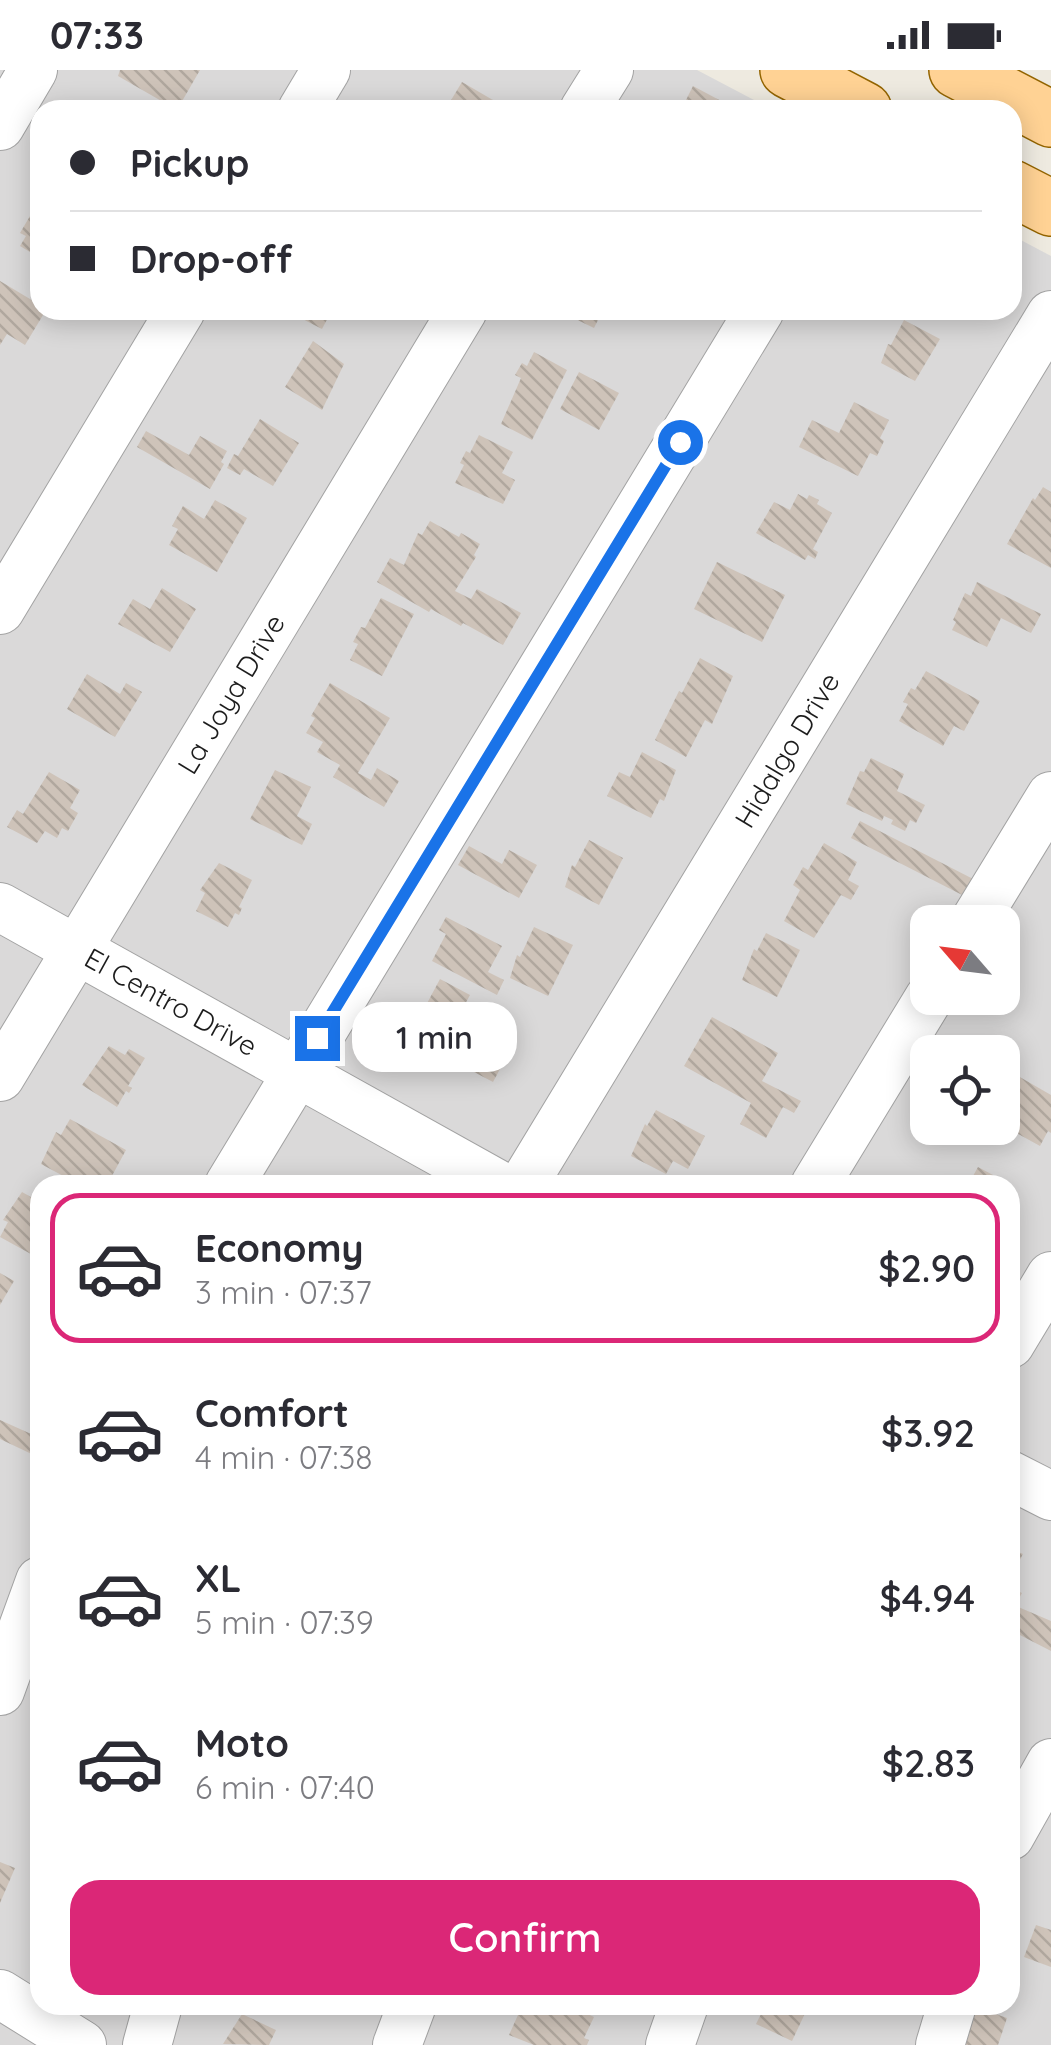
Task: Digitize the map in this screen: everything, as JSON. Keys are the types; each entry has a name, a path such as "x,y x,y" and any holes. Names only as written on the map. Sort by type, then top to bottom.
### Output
{"main road":[{"path":"788,70 845,100"},
{"path":"957,70 1021,99"},
{"path":"1022,193 1051,208"}],"street":[{"path":"0,126 33,70"},
{"path":"308,100 326,70"},
{"path":"590,100 609,70"},
{"name":"Hidalgo Drive","path":"528,1175 1051,315"},
{"path":"0,610 175,320"},
{"name":"La Joya Drive","path":"0,1078 458,320"},
{"path":"235,1175 754,320"},
{"path":"984,905 1051,796"},
{"name":"El Centro Drive","path":"0,907 480,1175"},
{"path":"820,1175 918,1015"},
{"path":"1020,1327 1051,1276"},
{"path":"1020,1479 1051,1496"},
{"path":"0,1692 30,1610"},
{"path":"1020,1818 1051,1762"},
{"path":"0,1994 30,2013"},
{"path":"34,2015 82,2045"},
{"path":"148,2045 156,2015"},
{"path":"397,2045 408,2015"},
{"path":"670,2045 680,2015"},
{"path":"940,2045 949,2015"}],"shaded area":[{"path":"0,70 697,70 754,100 30,100 30,320 1022,320 1022,241 1051,256 1051,2045 0,2045"}],"building":[{"path":"120,70 200,70 183,100 160,100 118,76"},
{"path":"462,82 493,100 451,100"},
{"path":"693,86 719,100 686,100"},
{"path":"30,216 30,252 20,246 26,236 20,233"},
{"path":"0,281 30,299 30,320 40,320 25,345 7,334 0,345"},
{"path":"304,320 327,320 322,329"},
{"path":"578,320 598,320 594,328"},
{"path":"904,320 940,339 915,381 881,363"},
{"path":"313,341 344,364 322,410 285,387"},
{"path":"534,352 567,370 532,440 501,424 521,378 515,375 522,363 527,366"},
{"path":"579,372 619,393 599,430 560,409"},
{"path":"854,402 889,420 877,456 870,453 858,476 799,447 812,420 839,433"},
{"path":"260,419 299,443 273,486 244,469 240,475 227,468"},
{"path":"146,431 189,455 200,436 227,451 210,489 137,447"},
{"path":"479,435 513,452 502,473 515,480 503,504 455,483 466,451 470,453"},
{"path":"1043,487 1051,492 1051,568 1007,544"},
{"path":"798,494 819,500 817,504 832,513 813,549 818,552 815,559 808,555 805,560 756,533 774,502 790,510"},
{"path":"215,500 247,518 217,572 169,545 178,529 172,526 183,506 204,519"},
{"path":"430,521 480,544 455,591 471,599 477,589 521,613 503,645 463,623 461,626 431,609 429,612 377,582 390,558 404,565 418,533 422,535"},
{"path":"717,562 785,595 762,642 694,609"},
{"path":"977,582 1041,614 1031,633 1001,618 987,647 952,630 965,593 971,596"},
{"path":"162,588 196,609 170,652 118,624 133,599 150,609"},
{"path":"381,598 414,614 382,676 350,660 358,644 353,642"},
{"path":"700,658 733,676 712,724 705,720 686,757 655,740"},
{"path":"926,671 980,701 964,731 954,726 943,746 899,721 908,704 903,702"},
{"path":"87,674 120,694 126,683 142,692 115,737 67,709"},
{"path":"330,683 390,718 358,773 371,780 377,768 399,781 384,807 333,777 340,765 317,752 323,742 306,733"},
{"path":"642,752 676,770 664,801 660,799 651,818 607,796 619,772 630,777"},
{"path":"871,758 904,774 897,791 925,805 916,823 910,820 905,831 891,824 893,820 884,816 882,821 846,804 860,771 864,772"},
{"path":"275,770 311,787 297,816 312,824 302,845 250,819"},
{"path":"49,772 80,790 70,808 78,813 68,831 62,828 57,838 45,831 37,843 7,827 17,810 23,814"},
{"path":"860,821 977,881 968,898 851,838"},
{"path":"589,840 623,858 599,905 565,887 572,865 575,867"},
{"path":"824,843 857,862 848,880 859,886 851,900 841,895 814,938 784,921 800,890 793,885 803,867 808,870"},
{"path":"469,846 502,864 509,850 537,865 519,898 458,865"},
{"path":"219,863 252,880 239,915 235,913 228,927 196,911 205,893 200,890"},
{"path":"446,917 502,946 488,972 504,980 497,995 432,961 446,934 439,930"},
{"path":"534,927 573,945 548,996 510,978 517,955 520,957"},
{"path":"766,933 800,950 777,997 742,980 754,949 757,951"},
{"path":"440,979 470,995 441,1049 428,1042 425,1048 408,1039"},
{"path":"712,1017 778,1053 762,1081 801,1101 794,1113 783,1107 766,1138 740,1124 751,1103 684,1066"},
{"path":"479,1018 513,1035 509,1043 513,1045 493,1082 457,1063 462,1044 465,1046"},
{"path":"109,1046 125,1055 129,1049 145,1058 128,1086 132,1088 117,1107 82,1085"},
{"path":"1020,1077 1051,1095 1051,1133 1048,1131 1040,1146 1020,1135"},
{"path":"656,1110 705,1136 688,1169 673,1161 666,1174 631,1156"},
{"path":"70,1119 126,1150 112,1175 61,1175 41,1164 56,1132 61,1135"},
{"path":"978,1167 993,1175 974,1175"},
{"path":"22,1192 30,1196 30,1254 0,1237 8,1222 3,1220"},
{"path":"0,1273 14,1281 0,1305"},
{"path":"0,1420 30,1434 30,1453 0,1439"},
{"path":"1020,1608 1051,1621 1051,1651 1020,1635"},
{"path":"0,1862 15,1868 0,1903"},
{"path":"1036,1925 1051,1930 1051,1967 1024,1957"},
{"path":"241,2015 276,2030 269,2045 223,2044"},
{"path":"518,2015 594,2017 584,2038 589,2040 587,2045 534,2045 509,2035"},
{"path":"760,2015 804,2015 792,2041 756,2024"},
{"path":"973,2015 1007,2018 998,2045 962,2045"}],"route":[{"path":"317,1038 680,442"}]}
